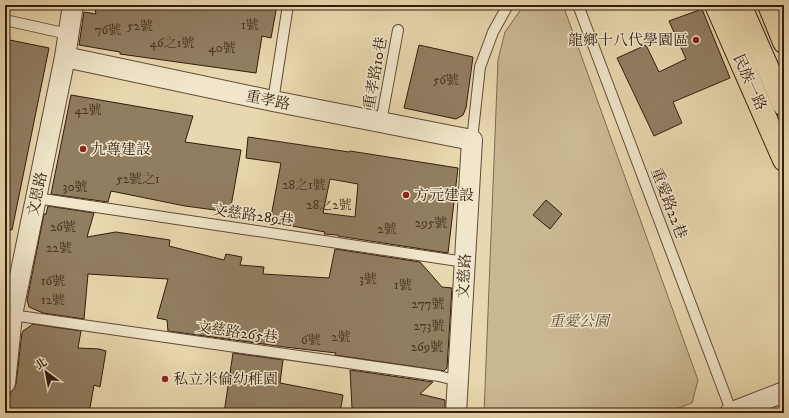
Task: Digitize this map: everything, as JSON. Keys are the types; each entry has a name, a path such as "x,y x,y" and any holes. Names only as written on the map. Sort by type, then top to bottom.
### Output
{"main road":[{"name":"民族一路","path":"716,5 784,160"},
{"name":"民族一路","path":"740,5 784,105"},
{"path":"769,5 784,42"}],"street":[{"name":"文恩路","path":"5,383 12,316 65,57 73,5"},
{"name":"重孝路","path":"65,57 273,101 472,140"},
{"name":"文慈路","path":"456,413 472,140"},
{"path":"731,413 784,392"}],"lane":[{"path":"273,101 288,5"},
{"path":"472,140 480,67 493,32 508,5"},
{"name":"重愛路22巷","path":"578,5 731,413"},
{"path":"5,20 68,34"},
{"name":"重孝路10巷","path":"381,122 398,30"},
{"name":"文慈路289巷","path":"36,198 465,262"},
{"name":"文慈路265巷","path":"12,316 431,375 458,381"}],"green space":[{"name":"重愛公園","path":"524,5 563,5 698,380 692,403 665,413 484,413 498,60 505,32"}],"building":[{"path":"94,5 277,5 271,38 262,36 256,73 120,54 120,52 79,45 84,12 96,14"},
{"path":"702,9 730,78 673,102 682,123 654,136 617,58 646,45 659,72 686,59 669,21"},
{"path":"5,39 49,48 12,230 5,229"},
{"path":"419,45 473,57 466,108 463,115 456,119 404,108"},
{"name":"九尊建設","path":"71,95 193,116 185,142 241,150 230,212 185,206 111,191 108,202 51,194"},
{"path":"248,137 458,168 448,253 324,234 325,232 270,222 281,163 246,158","holes":["330,179 358,184 355,217 323,213"]},
{"path":"546,200 562,214 550,229 533,215"},
{"path":"48,206 94,213 87,237 116,232 170,240 169,246 224,260 226,254 242,257 240,265 264,267 263,274 329,278 335,249 420,262 442,287 452,288 447,368 444,371 335,355 336,353 168,331 167,320 157,318 168,279 88,274 84,319 43,313 29,307 27,300 44,214 46,214"},
{"path":"33,324 81,331 78,348 99,349 106,351 100,387 94,385 89,413 7,413 10,393 16,384 22,333"},
{"path":"233,353 283,360 280,383 343,395 340,413 306,413 291,410 290,413 224,413"},
{"path":"350,370 433,382 420,394 445,400 445,413 363,413 352,408"}],"place":[{"name":"龍鄉十八代學園區","path":"696,40"},
{"name":"九尊建設","path":"83,149"},
{"name":"方元建設","path":"406,195"},
{"name":"私立米倫幼稚園","path":"165,379"}]}
